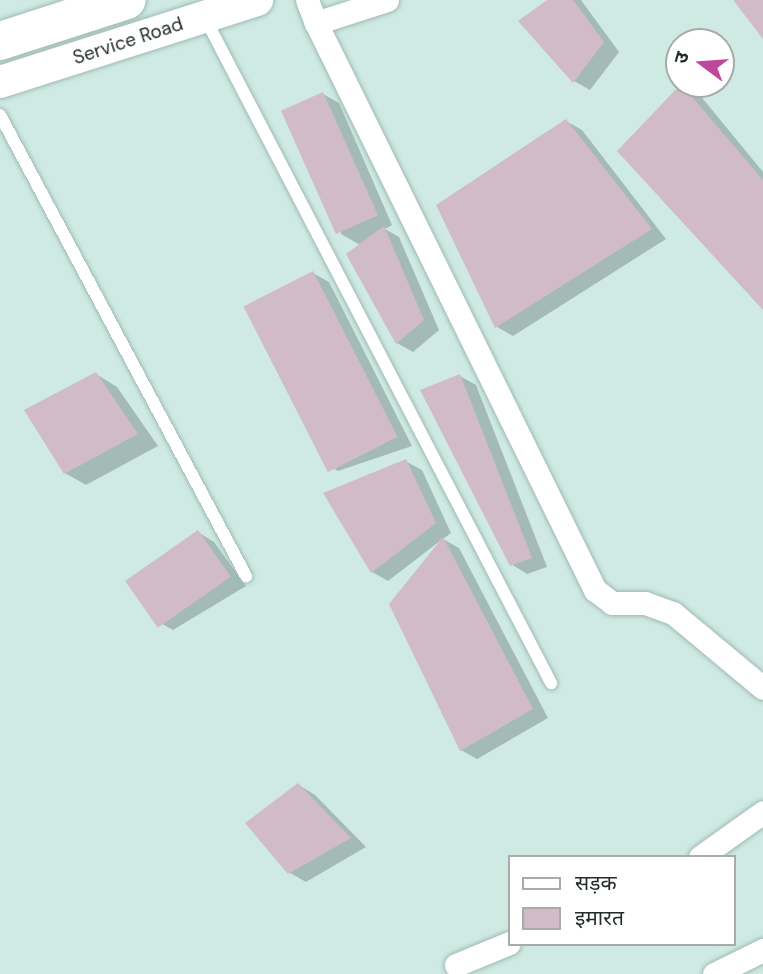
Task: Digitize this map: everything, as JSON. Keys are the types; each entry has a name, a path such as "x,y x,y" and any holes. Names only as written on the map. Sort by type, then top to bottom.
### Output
{"highway":[{"path":"0,41 128,0"}],"street":[{"name":"Service Road","path":"0,82 257,0"},
{"path":"307,0 595,590 612,603 645,603 673,613 763,688"},
{"path":"316,23 387,0"},
{"path":"703,855 763,812"},
{"path":"451,971 508,943"},
{"path":"714,974 736,966 763,950"}],"lane":[{"path":"204,17 551,683"},
{"path":"0,115 246,576"}],"building":[{"path":"547,0 573,0 604,42 573,83 518,21"},
{"path":"733,0 763,0 763,39"},
{"path":"323,92 378,215 336,234 281,111"},
{"path":"668,98 693,98 763,180 763,310 617,151"},
{"path":"566,119 652,229 495,328 436,205"},
{"path":"384,226 424,320 396,344 346,254"},
{"path":"313,271 397,437 328,472 244,306"},
{"path":"96,372 138,434 64,474 24,410"},
{"path":"460,374 532,558 510,566 420,390"},
{"path":"406,459 436,523 371,573 323,493"},
{"path":"198,530 231,577 158,628 125,581"},
{"path":"443,537 533,709 460,751 389,604"},
{"path":"298,783 351,838 288,874 245,823"}]}
